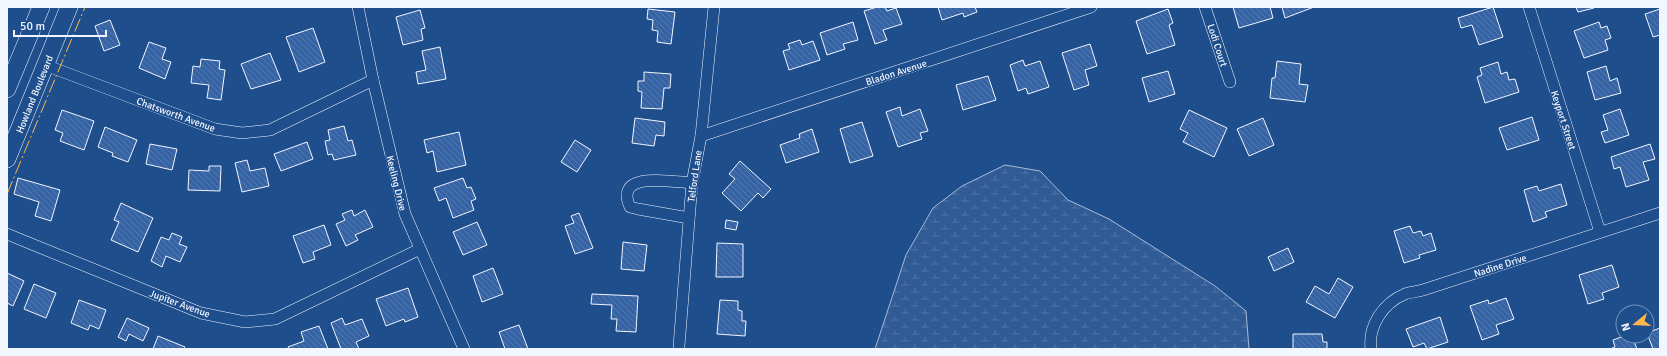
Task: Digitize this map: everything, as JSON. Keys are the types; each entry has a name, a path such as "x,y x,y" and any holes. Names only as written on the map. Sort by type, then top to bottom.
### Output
{"main road":[{"path":"7,89 41,7"},
{"name":"Howland Boulevard","path":"7,159 69,7"}],"street":[{"name":"Keeling Drive","path":"358,7 373,80 405,214 464,349"},
{"name":"Telford Lane","path":"679,346 692,184 701,136 714,7"},
{"name":"Bladon Avenue","path":"701,136 1091,7"},
{"name":"Lodi Court","path":"1205,7 1230,82"},
{"name":"Keyport Street","path":"1529,7 1600,232"},
{"name":"Chatsworth Avenue","path":"45,65 215,129 242,133 270,130 373,80"},
{"path":"689,218 630,207 626,194 628,188 634,183 642,181 692,184"},
{"name":"Nadine Drive","path":"1371,349 1370,340 1375,320 1388,305 1405,294 1423,290 1660,214"},
{"name":"Jupiter Avenue","path":"7,234 201,313 245,322 275,320 420,249"}],"green space":[{"path":"1005,165 1040,171 1068,200 1109,219 1215,286 1246,311 1249,349 875,349 906,255 933,208 962,186"}],"building":[{"path":"877,7 885,7 887,11 896,8 902,24 883,30 887,40 875,44 864,11"},
{"path":"938,7 975,7 977,12 964,17 963,13 942,20"},
{"path":"1233,7 1270,7 1273,18 1239,28"},
{"path":"1282,7 1314,7 1285,18"},
{"path":"1493,7 1503,37 1479,45 1472,25 1461,28 1458,18"},
{"path":"1576,7 1593,7 1594,8 1578,12"},
{"path":"648,9 675,12 671,44 657,42 658,31 652,30 653,20 647,19"},
{"path":"1168,9 1173,23 1169,25 1175,45 1147,54 1136,21"},
{"path":"1660,9 1660,35 1653,37 1645,14"},
{"path":"420,10 425,28 421,29 423,40 403,45 396,17"},
{"path":"110,20 120,45 104,51 95,26"},
{"path":"853,22 858,40 843,44 845,49 827,55 820,33"},
{"path":"1599,22 1601,28 1607,26 1611,38 1605,40 1608,50 1584,58 1574,31"},
{"path":"313,28 325,62 299,72 286,37"},
{"path":"800,40 802,45 813,41 820,60 789,70 783,51 790,49 788,44"},
{"path":"149,42 166,48 162,59 171,62 165,79 139,68"},
{"path":"1090,44 1097,66 1085,70 1089,85 1074,90 1062,53"},
{"path":"440,47 446,79 418,84 416,72 426,70 422,51"},
{"path":"270,53 281,80 251,89 241,64"},
{"path":"201,59 220,61 219,69 225,70 221,100 207,98 209,85 191,83 193,66 200,67"},
{"path":"1023,60 1025,66 1040,61 1049,87 1028,94 1026,88 1018,91 1010,65"},
{"path":"1277,61 1301,64 1299,84 1308,85 1305,102 1270,98 1272,78 1275,78"},
{"path":"1498,62 1501,74 1507,72 1509,80 1515,79 1519,92 1485,103 1477,77 1482,75 1480,68"},
{"path":"1606,66 1610,81 1617,78 1621,93 1595,100 1587,72"},
{"path":"1168,71 1175,94 1149,102 1142,78"},
{"path":"644,72 671,74 670,88 664,88 662,109 641,108 642,92 638,91 638,81 644,81"},
{"path":"988,76 996,100 963,110 956,85"},
{"path":"900,107 902,116 920,109 928,131 920,133 922,139 898,147 886,112"},
{"path":"1620,109 1629,135 1605,143 1601,132 1608,130 1603,115"},
{"path":"62,110 94,121 84,150 60,141 63,133 55,130"},
{"path":"1189,110 1227,128 1214,157 1183,142 1188,133 1180,129"},
{"path":"1532,117 1539,140 1507,150 1499,128"},
{"path":"635,118 665,122 664,136 656,135 654,146 632,143"},
{"path":"1263,118 1274,145 1249,156 1237,129"},
{"path":"862,122 873,156 850,163 840,129"},
{"path":"344,126 348,141 352,140 356,155 334,160 332,154 328,155 325,141 330,140 328,130"},
{"path":"105,127 137,140 128,162 112,156 113,153 98,147"},
{"path":"812,129 819,152 786,163 780,145 800,138 799,134"},
{"path":"459,132 466,165 437,172 433,151 427,153 424,140"},
{"path":"575,140 591,150 577,172 561,162"},
{"path":"307,142 313,159 281,171 274,154"},
{"path":"150,144 177,149 172,170 146,164"},
{"path":"1650,144 1655,159 1643,162 1649,180 1626,187 1620,167 1614,169 1611,157"},
{"path":"247,160 250,171 265,168 269,186 242,192 235,163"},
{"path":"740,161 771,189 763,198 758,193 741,211 722,193 735,179 729,174"},
{"path":"209,166 221,166 220,191 188,190 189,170 209,171"},
{"path":"18,178 60,190 51,221 35,216 39,202 14,194"},
{"path":"463,178 467,188 471,187 476,199 471,201 474,210 453,218 446,198 439,201 434,188"},
{"path":"1561,184 1567,205 1545,212 1547,217 1533,222 1524,190 1537,186 1539,191"},
{"path":"121,203 153,218 138,252 111,240 119,222 114,220"},
{"path":"352,210 354,216 365,210 373,227 355,235 358,240 346,246 336,224 345,220 342,214"},
{"path":"579,213 593,248 575,254 565,226 574,223 571,216"},
{"path":"726,220 738,222 736,230 725,228"},
{"path":"477,222 487,245 463,255 453,232"},
{"path":"324,225 331,245 313,252 315,259 303,263 293,236"},
{"path":"1410,226 1413,233 1421,231 1423,236 1431,233 1436,250 1419,255 1420,258 1404,263 1394,231"},
{"path":"172,233 182,237 179,244 187,247 180,262 166,256 162,267 151,261 161,237 169,240"},
{"path":"623,242 647,245 644,271 621,269"},
{"path":"717,243 743,244 743,277 716,277"},
{"path":"1288,248 1294,262 1274,271 1268,257"},
{"path":"1612,265 1619,287 1602,293 1604,299 1588,304 1579,275"},
{"path":"493,268 503,294 482,302 473,276"},
{"path":"7,273 24,281 13,306 7,303"},
{"path":"1338,278 1353,287 1335,318 1306,302 1315,286 1329,294"},
{"path":"34,284 56,293 46,318 24,309"},
{"path":"408,288 418,317 405,322 404,319 386,326 376,299"},
{"path":"592,294 638,296 636,332 616,331 617,319 611,319 612,305 591,304"},
{"path":"1506,298 1514,319 1496,325 1499,334 1482,340 1470,306 1488,300 1489,304"},
{"path":"79,300 106,310 99,329 90,325 88,330 71,323"},
{"path":"720,300 738,301 738,310 742,311 742,321 746,321 745,336 717,334"},
{"path":"1440,317 1448,342 1427,349 1424,343 1413,347 1406,329"},
{"path":"127,318 149,328 143,341 129,334 126,341 118,337"},
{"path":"342,318 345,325 362,319 369,336 356,342 359,349 341,349 331,323"},
{"path":"519,325 528,349 505,349 499,332"},
{"path":"319,326 328,349 289,349 288,347 304,341 301,332"},
{"path":"1660,328 1660,349 1653,349 1651,344 1655,344 1655,330"},
{"path":"1293,334 1322,334 1323,342 1327,342 1327,349 1293,349"},
{"path":"158,336 185,347 184,349 153,349"},
{"path":"1615,339 1615,344 1635,344 1637,349 1610,349 1615,347 1613,340"}],"power":[{"path":"7,194 85,7"}]}
